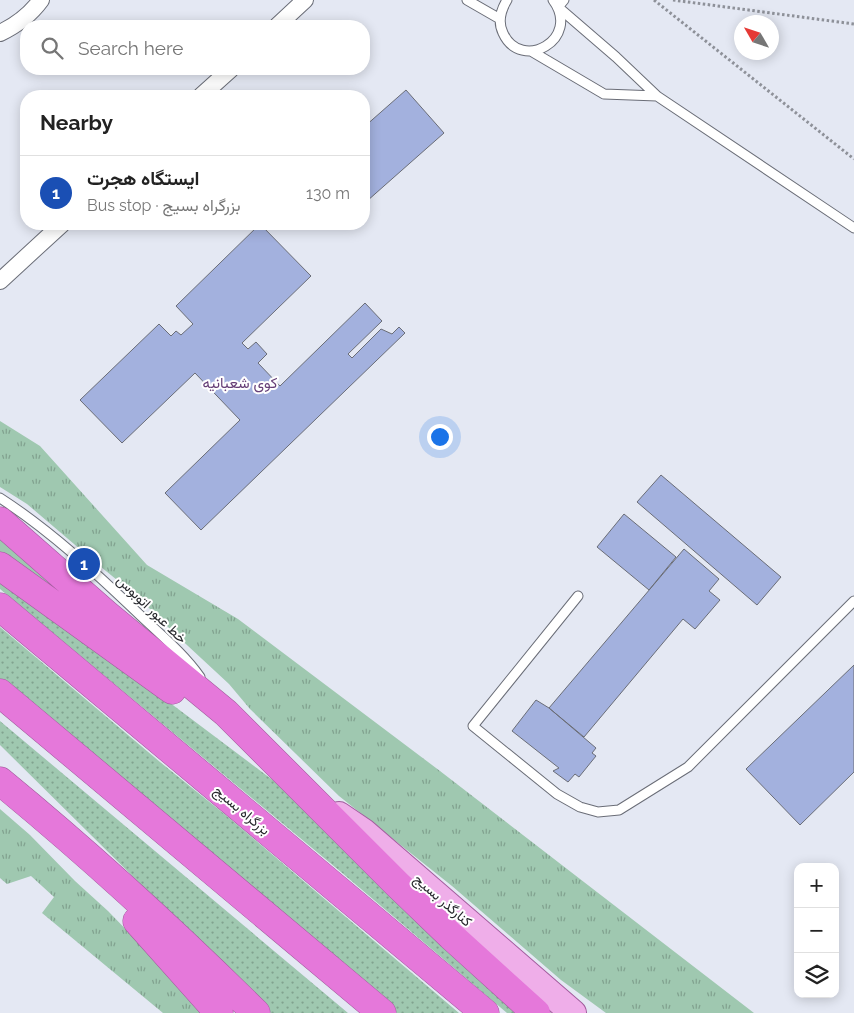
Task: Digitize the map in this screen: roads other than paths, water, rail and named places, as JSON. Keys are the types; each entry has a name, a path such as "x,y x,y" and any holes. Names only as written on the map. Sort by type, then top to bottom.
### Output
{"highway":[{"path":"0,521 106,614 226,713 360,848 451,936 536,1013"},
{"path":"0,566 157,678 308,794"},
{"name":"بزرگراه بسیج","path":"0,607 485,1013"},
{"path":"0,693 382,1013"},
{"path":"0,769 219,1013"},
{"path":"0,781 192,950 256,1013"}],"main road":[{"name":"کنارگذر بسیج","path":"308,794 364,832 574,1013"}],"street":[{"path":"22,20 41,0"},
{"path":"283,20 305,0"},
{"path":"0,33 20,22"},
{"path":"208,90 224,75"},
{"path":"0,281 55,230"}],"lane":[{"path":"467,0 500,19"},
{"path":"507,0 502,9 500,19 501,29 505,38 512,46 521,50 532,51 550,44 557,36 561,27 559,2"},
{"path":"559,2 657,96 854,228"},
{"path":"532,51 604,94 657,96"},
{"name":"خط عبور اتوبوس","path":"0,498 19,510 62,545 136,611 196,671 226,713"},
{"path":"578,596 474,726 557,794 580,807 598,812 619,810 688,767 854,601"}],"place":[{"name":"ایستگاه هجرت","path":"84,564"}],"district":[{"name":"کوی شعبانیه","path":"240,383"}]}
